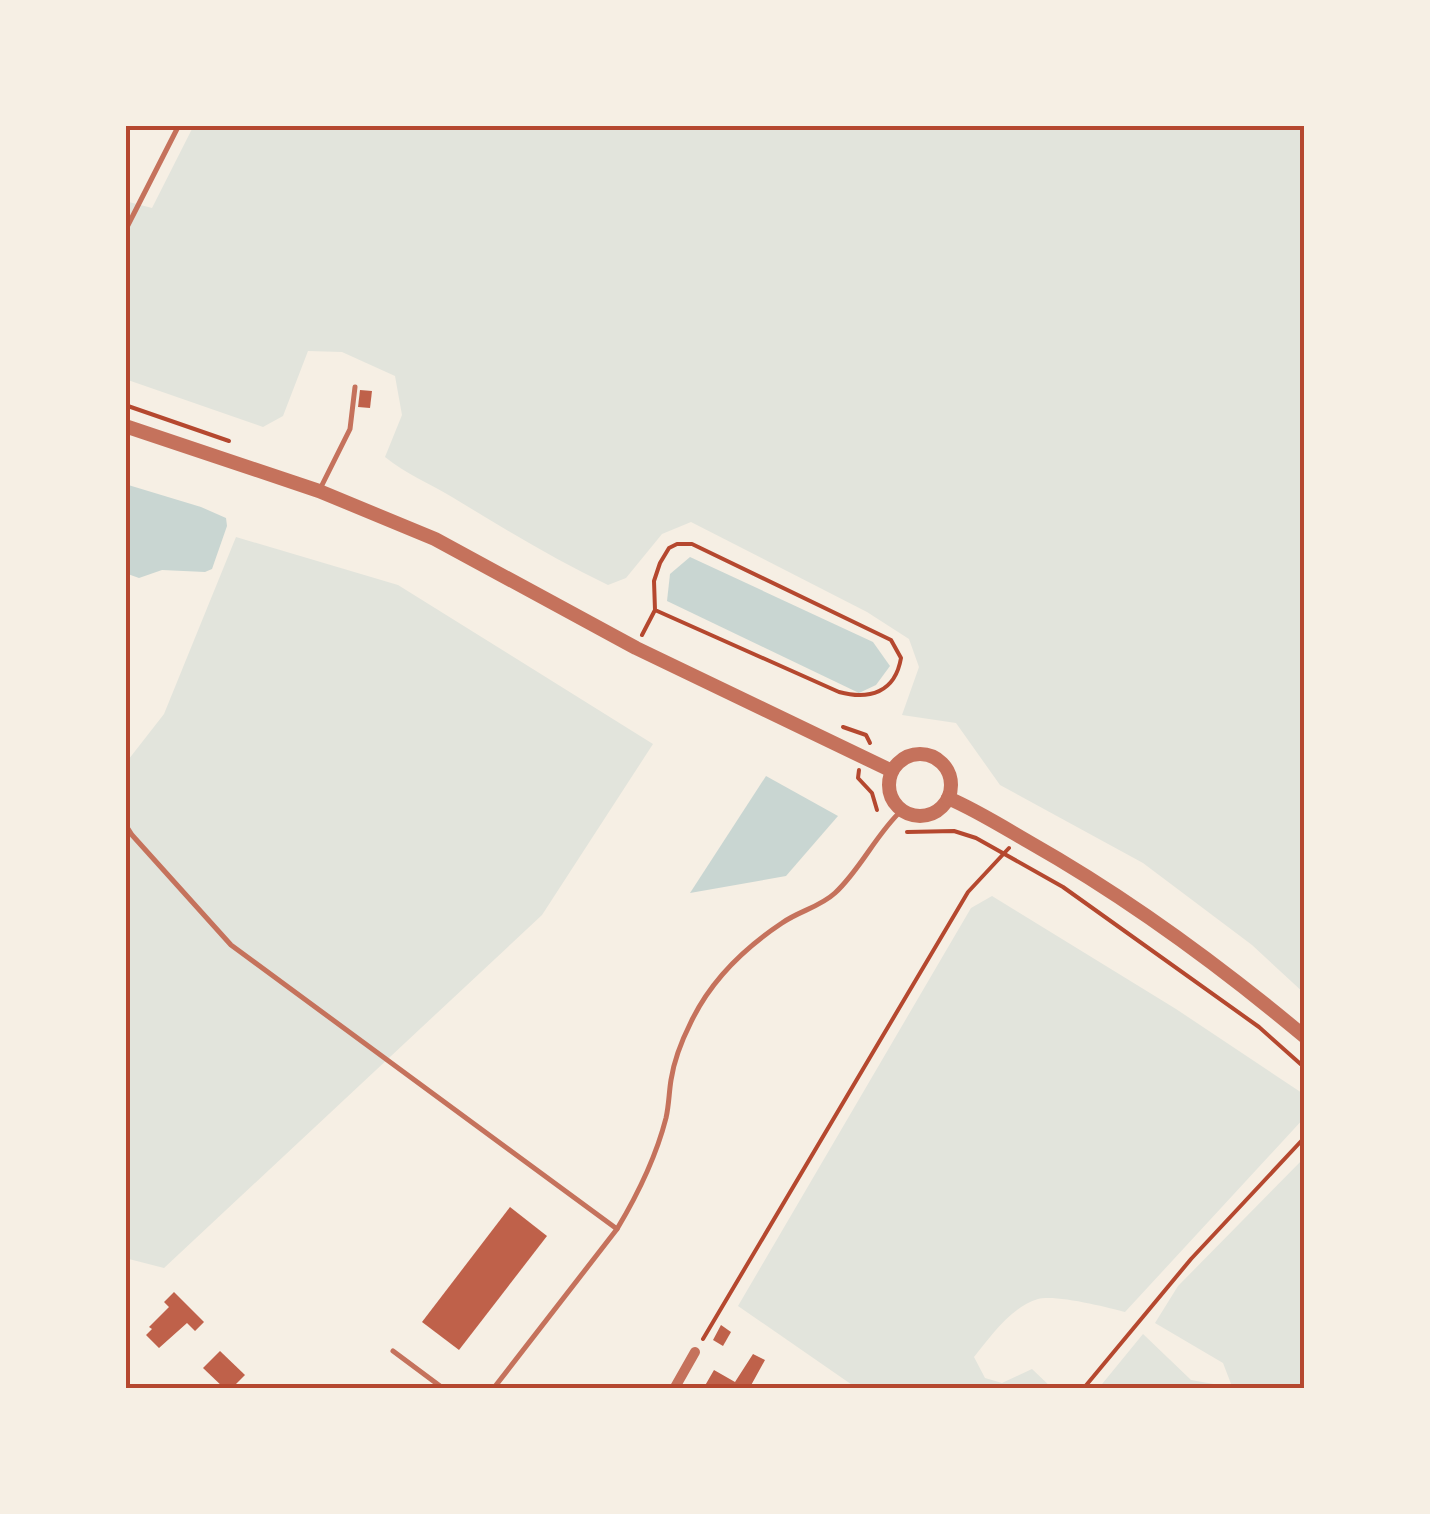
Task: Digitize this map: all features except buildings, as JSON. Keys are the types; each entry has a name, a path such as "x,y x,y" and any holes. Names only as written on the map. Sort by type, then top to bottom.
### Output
{"street":[{"path":"125,426 319,492 435,540 636,648 892,771"},
{"path":"914,754 933,756 948,770 948,798 928,815 902,810 891,797 889,779 897,762 914,754"},
{"path":"948,798 1128,902 1240,982 1305,1037"},
{"path":"674,1389 695,1352"}],"lane":[{"path":"125,231 179,125"},
{"path":"319,492 350,429 355,387"},
{"path":"493,1389 617,1229 634,1201 667,1113 671,1076 680,1047 711,987 726,968 784,921 838,891 902,810"},
{"path":"125,824 230,944 617,1229"},
{"path":"393,1351 444,1389"}],"path":[{"path":"1283,125 1305,128"},
{"path":"125,405 230,442"},
{"path":"636,648 655,610 654,581 668,548 692,544 890,640 901,658 899,672 886,688 859,697 849,695 655,610"},
{"path":"859,770 858,778 872,794 877,810"},
{"path":"907,832 954,831 976,838 1062,887 1259,1027 1305,1068"},
{"path":"695,1352 968,892 1018,836"},
{"path":"1082,1389 1191,1260 1305,1136"}],"shaded area":[{"path":"194,125 1305,125 1305,994 1252,945 1143,863 1000,785 956,723 902,715 919,667 909,639 867,612 691,522 662,534 626,578 608,585 385,457 402,415 395,376 342,352 308,351 283,416 263,427 125,379 125,201 152,208"},
{"path":"125,484 226,518 227,526 212,569 162,570 139,578 125,573"},
{"path":"236,537 398,585 653,744 542,915 164,1268 125,1258 125,764 164,714"},
{"path":"690,557 873,642 890,666 876,685 859,693 667,601 670,574"},
{"path":"766,776 838,816 786,876 690,893"},
{"path":"992,896 1176,1009 1305,1095 1305,1117 1125,1312 1068,1300 1038,1299 1010,1315 974,1357 985,1378 1002,1383 1032,1369 1053,1389 858,1389 738,1306 971,908"},
{"path":"1305,1157 1305,1389 1233,1389 1223,1363 1155,1323 1178,1286"},
{"path":"1143,1334 1191,1380 1227,1389 1098,1389"}]}
